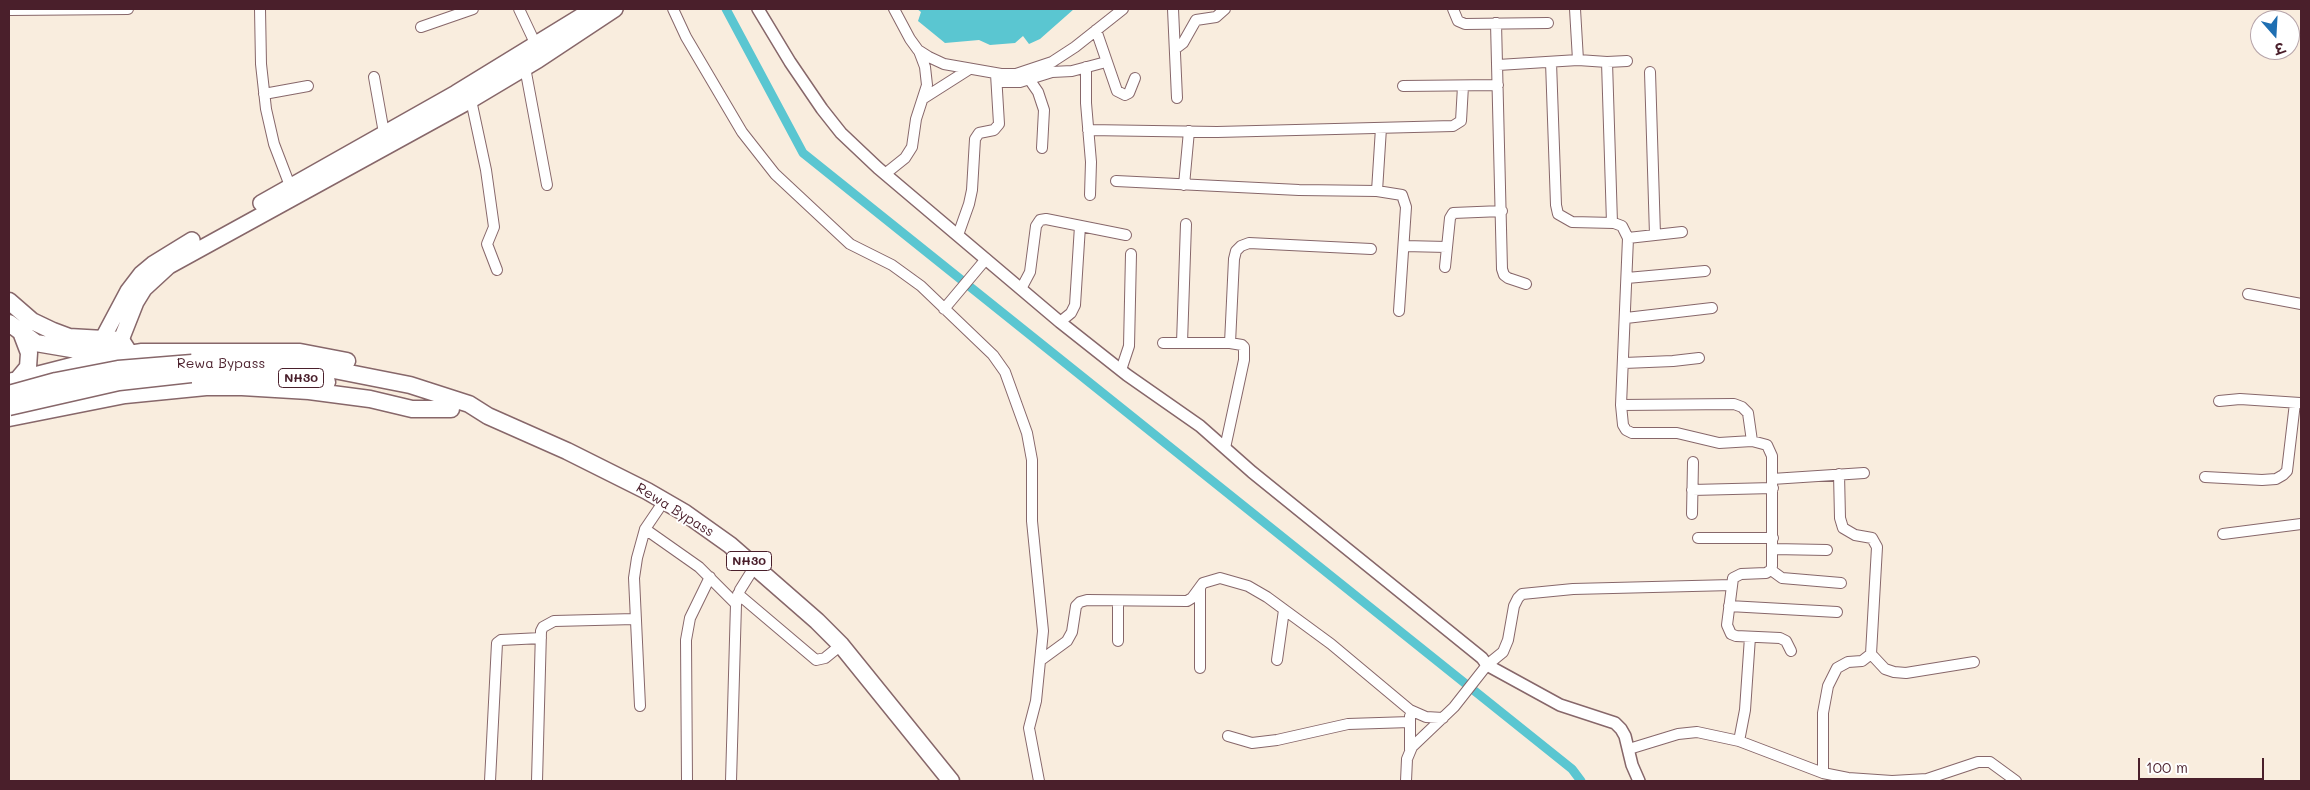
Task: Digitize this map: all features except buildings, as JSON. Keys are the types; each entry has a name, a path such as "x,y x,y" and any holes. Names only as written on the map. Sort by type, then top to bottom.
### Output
{"highway":[{"path":"9,301 32,321 69,337 103,338 142,352 300,352 376,366 422,378 457,392 469,404"},
{"path":"15,328 36,343 97,355"},
{"path":"14,380 28,367 29,353 15,328"},
{"path":"14,380 125,347"},
{"path":"125,347 136,394"},
{"path":"97,355 114,398"},
{"name":"Rewa Bypass","path":"9,394 56,381 118,369 192,363 292,365 334,370 410,392 469,404 488,416 566,451 664,501 712,532 755,566 841,645 951,781"},
{"name":"Rewa Bypass","path":"9,407 119,382 191,374 286,376 367,388 410,392 464,414 488,416"},
{"path":"9,418 136,394 206,387 309,391 370,399 412,409 451,409"}],"main road":[{"path":"97,355 103,338 135,281 153,264 471,100 524,60 536,45 593,9"},
{"path":"125,347 136,302 144,289 157,275 384,133 524,60 616,9"}],"street":[{"path":"9,10 128,9"},
{"path":"260,9 261,64 264,94 274,144 292,192"},
{"path":"421,27 473,9"},
{"path":"519,9 536,45"},
{"path":"673,9 686,37 737,124 775,174 850,244 901,271 947,306 1003,367 1030,442 1032,460 1032,521 1042,616 1041,660 1036,701 1029,728 1039,781"},
{"path":"758,9 790,62 822,109 841,133 885,174 958,235 984,262 1021,289 1121,370 1200,426 1252,472 1482,658 1484,668"},
{"path":"885,174 910,152 914,140 916,119 924,98 927,74 918,50 904,30 894,9"},
{"path":"997,78 1052,62 1123,9"},
{"path":"1173,9 1178,98"},
{"path":"1175,50 1183,42 1196,20 1216,17 1226,9"},
{"path":"1453,9 1458,21 1465,24 1548,23"},
{"path":"1575,9 1578,60"},
{"path":"1496,24 1502,269 1504,275 1508,278 1526,284"},
{"path":"1096,30 1117,91 1120,94 1129,93 1135,78"},
{"path":"918,50 944,64 1020,82 1052,72 1072,71 1106,62"},
{"path":"524,60 547,184"},
{"path":"1498,66 1578,60 1626,61"},
{"path":"1551,62 1556,205 1558,214 1572,222 1612,223 1622,226 1628,238 1621,406 1623,425 1626,430 1632,433 1677,433 1718,443 1763,442 1771,450 1773,538 1771,570"},
{"path":"1607,62 1612,223"},
{"path":"1086,68 1091,162 1090,194"},
{"path":"924,98 968,70"},
{"path":"1650,72 1655,235"},
{"path":"374,77 384,133"},
{"path":"958,235 972,190 975,139 978,133 994,130 999,124 997,78"},
{"path":"1029,79 1038,92 1044,110 1042,148"},
{"path":"1403,86 1498,85"},
{"path":"264,94 308,86"},
{"path":"1088,130 1189,131 1453,126 1458,124 1462,117 1463,86"},
{"path":"471,100 486,170 494,227 487,244 497,270"},
{"path":"1377,191 1381,128"},
{"path":"1184,185 1189,131"},
{"path":"1116,182 1299,190 1377,191 1402,195 1405,200 1404,246 1399,311"},
{"path":"1445,267 1450,218 1454,213 1502,211"},
{"path":"1021,289 1028,278 1031,266 1038,221 1046,219 1126,235"},
{"path":"1182,343 1186,224"},
{"path":"1060,322 1071,313 1074,305 1080,226"},
{"path":"1628,238 1682,232"},
{"path":"1230,343 1234,259 1236,251 1241,246 1249,244 1371,249"},
{"path":"1404,246 1447,247"},
{"path":"1121,370 1129,346 1131,254"},
{"path":"947,306 984,262"},
{"path":"1627,278 1705,272"},
{"path":"2248,294 2301,304"},
{"path":"1626,318 1712,308"},
{"path":"1162,343 1230,343 1242,345 1245,352 1225,448"},
{"path":"1624,362 1673,361 1699,358"},
{"path":"2205,478 2276,479 2283,476 2287,470 2298,403 2240,399 2219,401"},
{"path":"1621,406 1734,404 1742,407 1748,413 1752,441"},
{"path":"1692,514 1693,462"},
{"path":"1692,490 1772,484 1839,474 1864,473"},
{"path":"1823,774 1823,713 1828,686 1838,668 1848,662 1862,661 1870,654 1877,547 1872,538 1855,535 1843,528 1840,518 1839,474"},
{"path":"640,706 635,620 634,578 636,558 645,529 664,501"},
{"path":"2223,534 2301,524"},
{"path":"645,529 684,554 737,599 816,660 825,658 841,645"},
{"path":"1698,538 1773,538"},
{"path":"1773,549 1827,550"},
{"path":"731,781 737,599 755,566"},
{"path":"1771,570 1782,578 1841,583"},
{"path":"1771,570 1760,574 1736,575 1732,585 1727,625 1731,634 1780,638 1786,641 1791,651"},
{"path":"687,781 686,640 690,618 710,577"},
{"path":"1041,660 1063,645 1070,637 1078,604 1087,600 1187,601 1192,598 1200,586 1214,578 1238,582 1258,591 1331,644 1410,710 1426,717 1442,718"},
{"path":"1410,750 1454,707 1484,668 1504,652 1514,606 1522,594 1573,588 1732,585"},
{"path":"1200,586 1200,668"},
{"path":"1118,601 1118,641"},
{"path":"1729,606 1837,612"},
{"path":"1277,660 1284,610"},
{"path":"537,781 540,638 543,627 554,621 635,620"},
{"path":"1739,741 1745,710 1750,637"},
{"path":"490,781 497,643 501,640 540,638"},
{"path":"1870,654 1885,668 1894,672 1906,673 1974,662"},
{"path":"1484,668 1560,705 1615,723 1621,729 1639,781"},
{"path":"1406,781 1407,759 1410,750 1410,710"},
{"path":"1228,736 1252,743 1277,740 1348,724 1410,722"},
{"path":"1628,749 1678,734 1697,732 1739,741 1823,774 1892,781 1928,779 1978,762 1990,762 2016,781"}],"water":[{"path":"917,9 1074,9 1040,39 1029,44 1023,36 1015,43 990,45 979,40 945,43 918,21 921,12"}],"waterway":[{"path":"726,9 803,153 1572,769 1581,781"}]}
